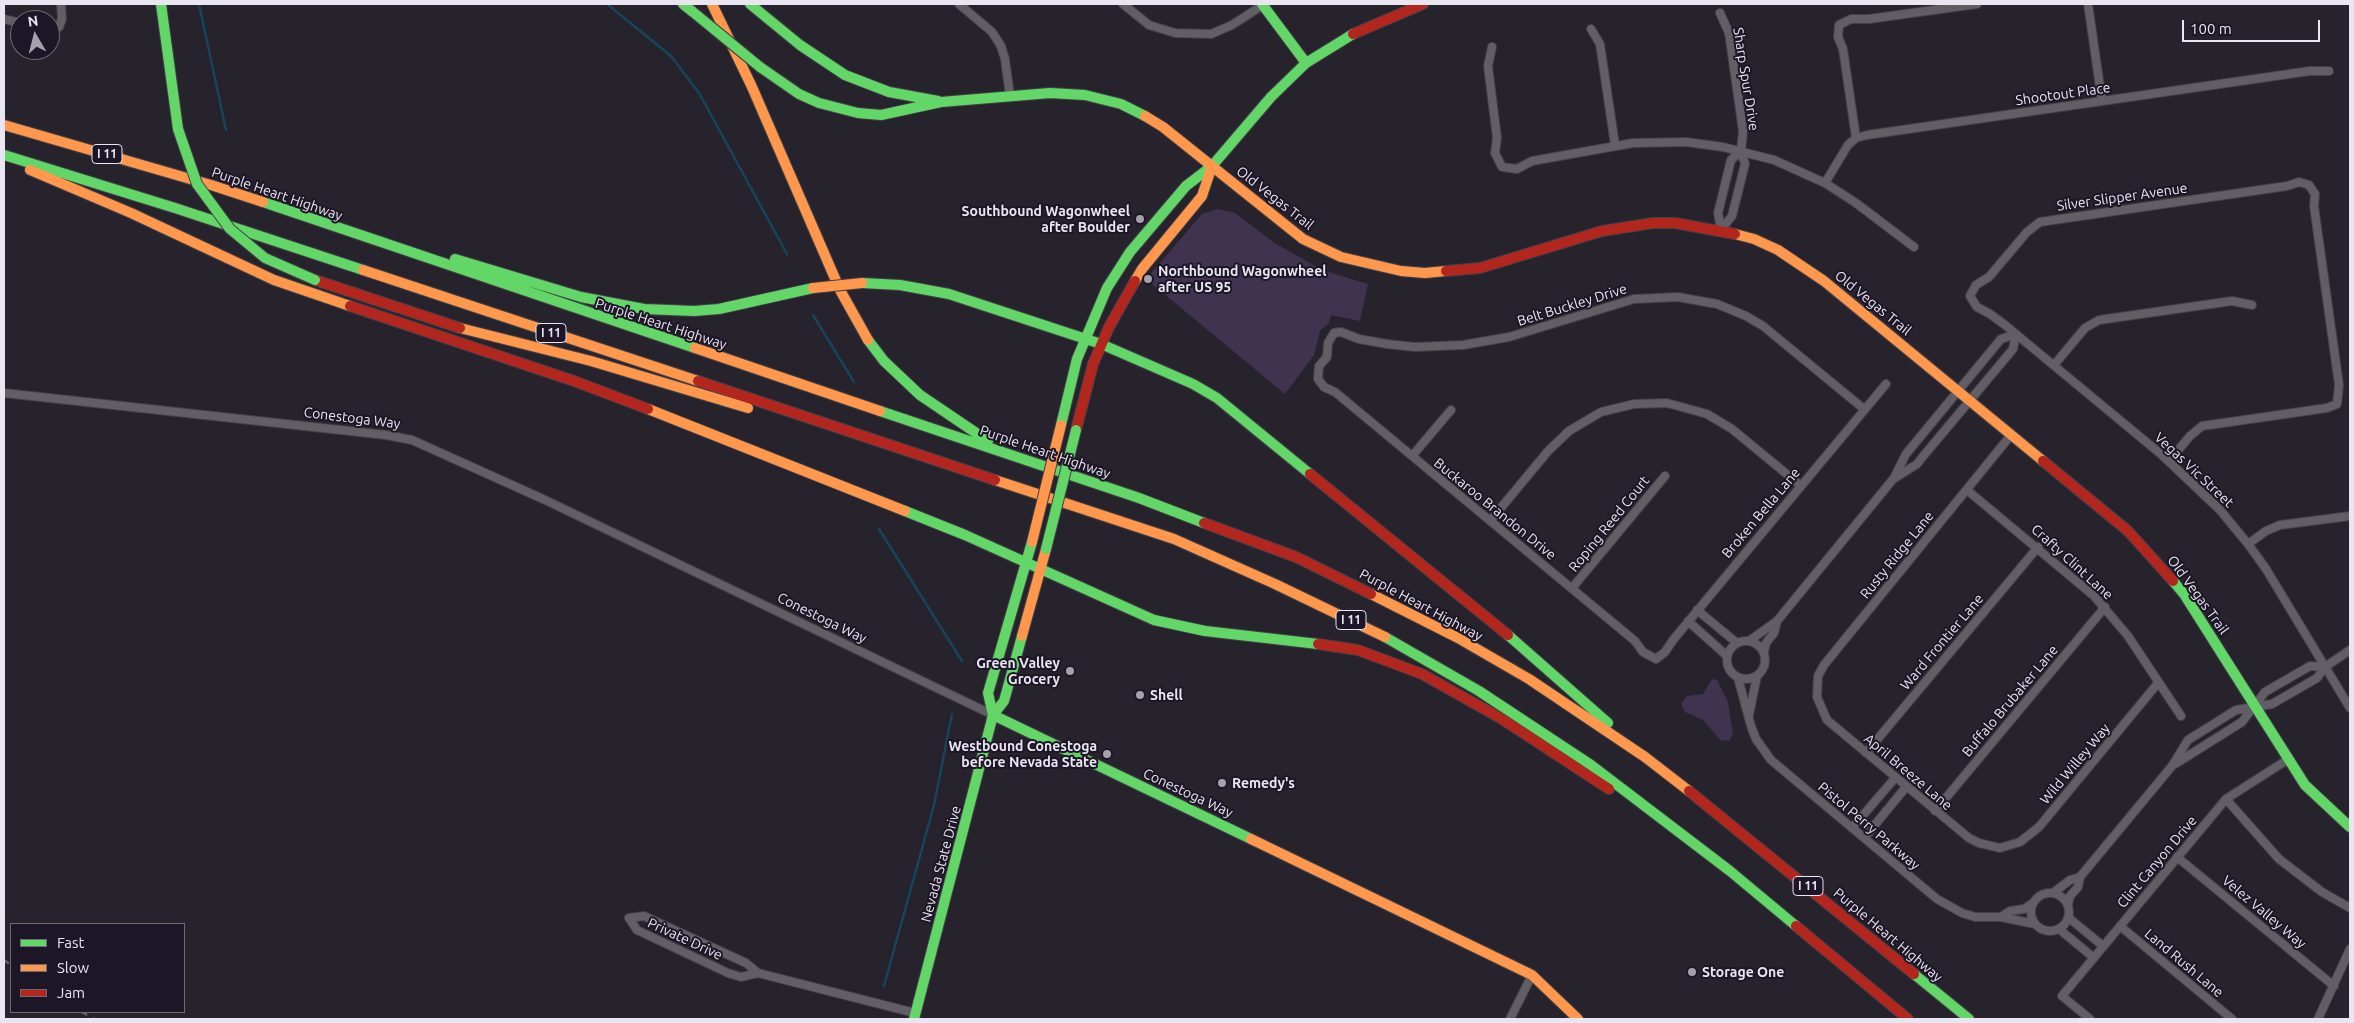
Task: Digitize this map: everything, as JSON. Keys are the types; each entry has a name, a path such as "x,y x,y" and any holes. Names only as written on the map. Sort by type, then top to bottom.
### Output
{"main road":[{"path":"161,4 178,128 186,157 197,184 214,211 230,229 265,258 315,280 466,330 591,361 926,458"},
{"path":"683,4 760,68 799,94 819,103 858,113 881,115 941,102"},
{"path":"712,4 752,88 840,290 862,331 884,361 920,395 1005,453"},
{"path":"750,4 807,51 845,76 889,92 941,102"},
{"path":"1212,166 1271,97 1306,63 1359,30 1423,4"},
{"path":"1262,5 1306,63"},
{"name":"Old Vegas Trail","path":"941,102 1010,96 1075,94 1121,104 1141,113 1163,127 1284,226 1303,239 1342,257 1401,271 1426,273 1480,268 1602,231 1628,226 1675,223 1721,230 1754,239 1778,250 1808,269 2128,531 2157,561 2184,594 2287,760 2310,791 2350,827"},
{"name":"Purple Heart Highway","path":"4,125 210,185 1005,453 1212,524 1334,575 1458,638 1529,679 1645,756 1764,850 1969,1019"},
{"name":"I 11","path":"4,154 175,208 1174,539 1379,634 1479,691 1591,764 1730,871 1908,1019"},
{"path":"4,160 131,213 274,280 565,378 662,414 965,535 1154,620 1205,631 1293,640 1358,650 1422,674 1502,719 1730,871"},
{"name":"Nevada State Drive","path":"993,715 988,693 1032,542 1084,339 1107,288 1130,252 1186,186 1212,166"},
{"name":"Nevada State Drive","path":"914,1016 993,715 1004,701 1041,569 1093,364 1129,289 1166,239 1202,196 1212,166"},
{"path":"210,185 581,297 631,308 694,311 719,309 813,288 862,283 900,285 949,294 1101,344 1193,384 1238,413 1524,648 1645,756"},
{"name":"Conestoga Way","path":"993,715 1532,975 1546,986 1578,1019"}],"street":[{"path":"60,22 62,19 61,4"},
{"path":"959,4 992,32 1001,46 1006,59 1010,96"},
{"path":"1123,4 1149,25 1175,33 1211,34 1232,25 1262,5"},
{"path":"1825,183 1840,155 1856,138 1843,49 1838,38 1839,25 1850,19 1869,19 1977,4"},
{"path":"2088,4 2102,101"},
{"name":"Sharp Spur Drive","path":"1720,13 1729,33 1743,131 1741,151 1744,164 1732,216 1721,230"},
{"path":"1591,29 1600,44 1615,145"},
{"path":"1492,47 1488,66 1497,138 1495,153 1502,167 1517,169 1532,162 1615,145 1650,142 1686,142 1741,151 1774,160 1825,183 1856,203 1914,247"},
{"name":"Shootout Place","path":"1856,138 1874,133 2310,70 2329,71"},
{"name":"Sharp Spur Drive","path":"1721,230 1718,213 1731,160 1741,151"},
{"name":"Silver Slipper Avenue","path":"1970,296 1976,285 1989,277 2027,232 2040,222 2287,186 2299,182 2309,185 2315,194 2314,206 2339,385 2337,404 2327,408 2202,426 2190,436 2170,461"},
{"name":"Vegas Vic Street","path":"1970,296 1977,307 1990,314 2054,365 2170,461 2207,496 2248,544 2350,708"},
{"name":"Belt Buckley Drive","path":"1318,379 1319,366 1327,357 1328,343 1334,333 1340,332 1359,339 1416,347 1463,345 1508,337 1634,299 1678,297 1717,304 1754,321 1864,409"},
{"path":"2054,365 2085,328 2099,320 2232,300 2252,305"},
{"path":"1749,641 1777,620 1894,478 1906,454 2001,339 2016,334"},
{"path":"1894,478 1917,464 2012,349 2016,334"},
{"name":"Buckaroo Brandon Drive","path":"1318,379 1324,387 1335,392 1572,588 1635,641 1643,652 1656,659"},
{"name":"Broken Bella Lane","path":"1656,659 1665,652 1697,610 1800,485 1886,384"},
{"name":"Conestoga Way","path":"4,393 386,435 412,440 534,495 993,715"},
{"path":"1490,521 1549,450 1569,431 1601,412 1634,404 1666,404 1707,414 1732,429 1800,485"},
{"path":"1412,456 1451,410"},
{"name":"Rusty Ridge Lane","path":"1817,697 1818,676 1824,665 2011,435"},
{"name":"Roping Reed Court","path":"1572,588 1665,476"},
{"name":"Crafty Clint Lane","path":"1967,490 2079,581 2104,607 2128,636 2181,716"},
{"path":"2248,544 2280,525 2350,516"},
{"name":"Ward Frontier Lane","path":"1866,754 2038,547"},
{"name":"Buffalo Brubaker Lane","path":"1935,811 2104,607"},
{"path":"1697,610 1738,642"},
{"path":"1764,652 1757,644 1749,641 1738,642 1729,650 1727,656 1728,668 1738,678 1747,680 1757,676 1765,664 1764,652 1766,643 1774,633 1777,620"},
{"path":"1688,622 1727,656"},
{"path":"2080,876 2078,887 2070,896 2068,904 2069,918 2059,929 2045,930 2036,924 2031,913 2033,903 2044,894 2053,893 2063,888 2070,880 2080,876 2172,766 2188,740 2236,710 2272,704 2317,678 2325,667 2350,650"},
{"path":"2172,766 2242,722 2266,692 2310,666 2325,667"},
{"name":"Pistol Perry Parkway","path":"1749,715 1757,676"},
{"name":"Pistol Perry Parkway","path":"1738,678 1756,739 1771,760 1937,899 1953,909 1975,917 2001,917 2025,920 2036,924"},
{"name":"Wild Willey Way","path":"2000,848 2020,842 2039,827 2158,683"},
{"name":"April Breeze Lane","path":"1817,697 1827,720 1895,778 1969,838 1979,843 2000,848"},
{"name":"Clint Canyon Drive","path":"2090,1019 2062,996 2226,799 2287,760"},
{"path":"1852,828 1895,778"},
{"path":"1864,838 1906,787"},
{"path":"2226,799 2279,859 2322,892 2350,908"},
{"name":"Velez Valley Way","path":"2177,857 2334,986"},
{"path":"2053,893 2063,897 2068,904"},
{"name":"Pistol Perry Parkway","path":"2001,917 2010,911 2024,909 2033,903"},
{"name":"Private Drive","path":"758,973 741,977 728,973 637,930 629,918 644,916 746,963 758,973 914,1016"},
{"path":"2069,918 2103,946"},
{"name":"Land Rush Lane","path":"2120,926 2232,1019"},
{"path":"2059,929 2094,958"},
{"path":"2318,1019 2350,949"},
{"path":"1511,1019 1532,975"}],"shaded area":[{"path":"1218,209 1235,213 1273,242 1322,270 1368,284 1360,321 1331,315 1329,323 1320,331 1314,355 1285,394 1146,279 1202,214"},
{"path":"1712,679 1717,680 1728,702 1733,734 1729,741 1720,740 1703,720 1685,712 1681,704 1687,696 1703,694"}],"waterway":[{"path":"199,4 226,130"},
{"path":"607,4 671,56 699,93 787,254"},
{"path":"813,315 854,382"},
{"path":"879,529 962,661"},
{"path":"884,986 934,805 952,714"}],"railway":[{"path":"4,960 10,964"},
{"path":"84,1013 94,1019"}],"traffic: fast":[{"path":"161,4 178,129"},
{"path":"683,4 693,12"},
{"path":"750,4 800,45 845,75 889,92 938,101"},
{"path":"1262,4 1306,63"},
{"path":"693,12 760,67"},
{"path":"1061,425 1077,359 1107,288 1130,252 1186,186 1212,166 1271,97 1306,63 1353,34"},
{"path":"760,67 799,94 819,103 858,113 881,115 941,102 1050,93 1085,95 1121,104 1145,116"},
{"path":"178,129 197,184 230,229 265,258 315,280"},
{"path":"4,155 175,208 363,270"},
{"path":"263,202 695,348"},
{"path":"455,259 581,297 644,309 694,311 719,309 813,288"},
{"path":"862,283 900,285 949,294 1101,344 1193,384 1217,398 1310,474"},
{"path":"868,340 884,361 920,395 988,441"},
{"path":"880,411 1139,498 1204,523"},
{"path":"1046,549 1076,430"},
{"path":"905,511 965,535 1154,620 1205,631 1318,644"},
{"path":"993,715 988,693 1032,542"},
{"path":"2173,581 2184,594 2305,785 2350,827"},
{"path":"1508,635 1608,723"},
{"path":"914,1019 993,715 1004,701 1022,636"},
{"path":"1385,637 1479,691 1591,765 1730,871 1796,926"},
{"path":"993,715 1251,839"},
{"path":"1914,974 1969,1019"}],"traffic: slow":[{"path":"712,4 752,87 840,290 868,340"},
{"path":"1145,116 1163,127 1303,239 1341,257 1401,271 1425,273 1446,271"},
{"path":"4,125 263,202"},
{"path":"1135,281 1142,269 1202,196 1212,166"},
{"path":"30,170 131,213 274,280 350,306"},
{"path":"1735,234 1754,239 1778,250 1824,281 2043,461"},
{"path":"363,270 698,381"},
{"path":"813,288 862,283"},
{"path":"460,328 591,361 748,408"},
{"path":"695,348 880,411"},
{"path":"648,409 905,511"},
{"path":"1032,542 1061,425"},
{"path":"995,480 1174,539 1275,584 1385,637"},
{"path":"1022,636 1046,549"},
{"path":"1371,594 1458,638 1529,679 1645,757 1689,791"},
{"path":"1251,839 1532,975 1578,1019"}],"traffic: jam":[{"path":"1353,34 1423,4"},
{"path":"1446,271 1480,268 1602,231 1653,223 1675,223 1735,234"},
{"path":"315,280 460,328"},
{"path":"1076,430 1093,364 1109,327 1135,281"},
{"path":"350,306 574,381 648,409"},
{"path":"698,381 995,480"},
{"path":"2043,461 2128,531 2173,581"},
{"path":"1310,474 1508,635"},
{"path":"1204,523 1296,557 1371,594"},
{"path":"1318,644 1358,650 1422,674 1502,719 1609,789"},
{"path":"1689,791 1914,974"},
{"path":"1796,926 1908,1019"}],"place":[{"name":"Southbound Wagonwheel after Boulder","path":"1140,219"},
{"name":"Northbound Wagonwheel after US 95","path":"1148,279"},
{"name":"Green Valley Grocery","path":"1070,671"},
{"name":"Shell","path":"1140,695"},
{"name":"Westbound Conestoga before Nevada State","path":"1107,754"},
{"name":"Remedy's","path":"1222,783"},
{"name":"Storage One","path":"1692,972"}]}
